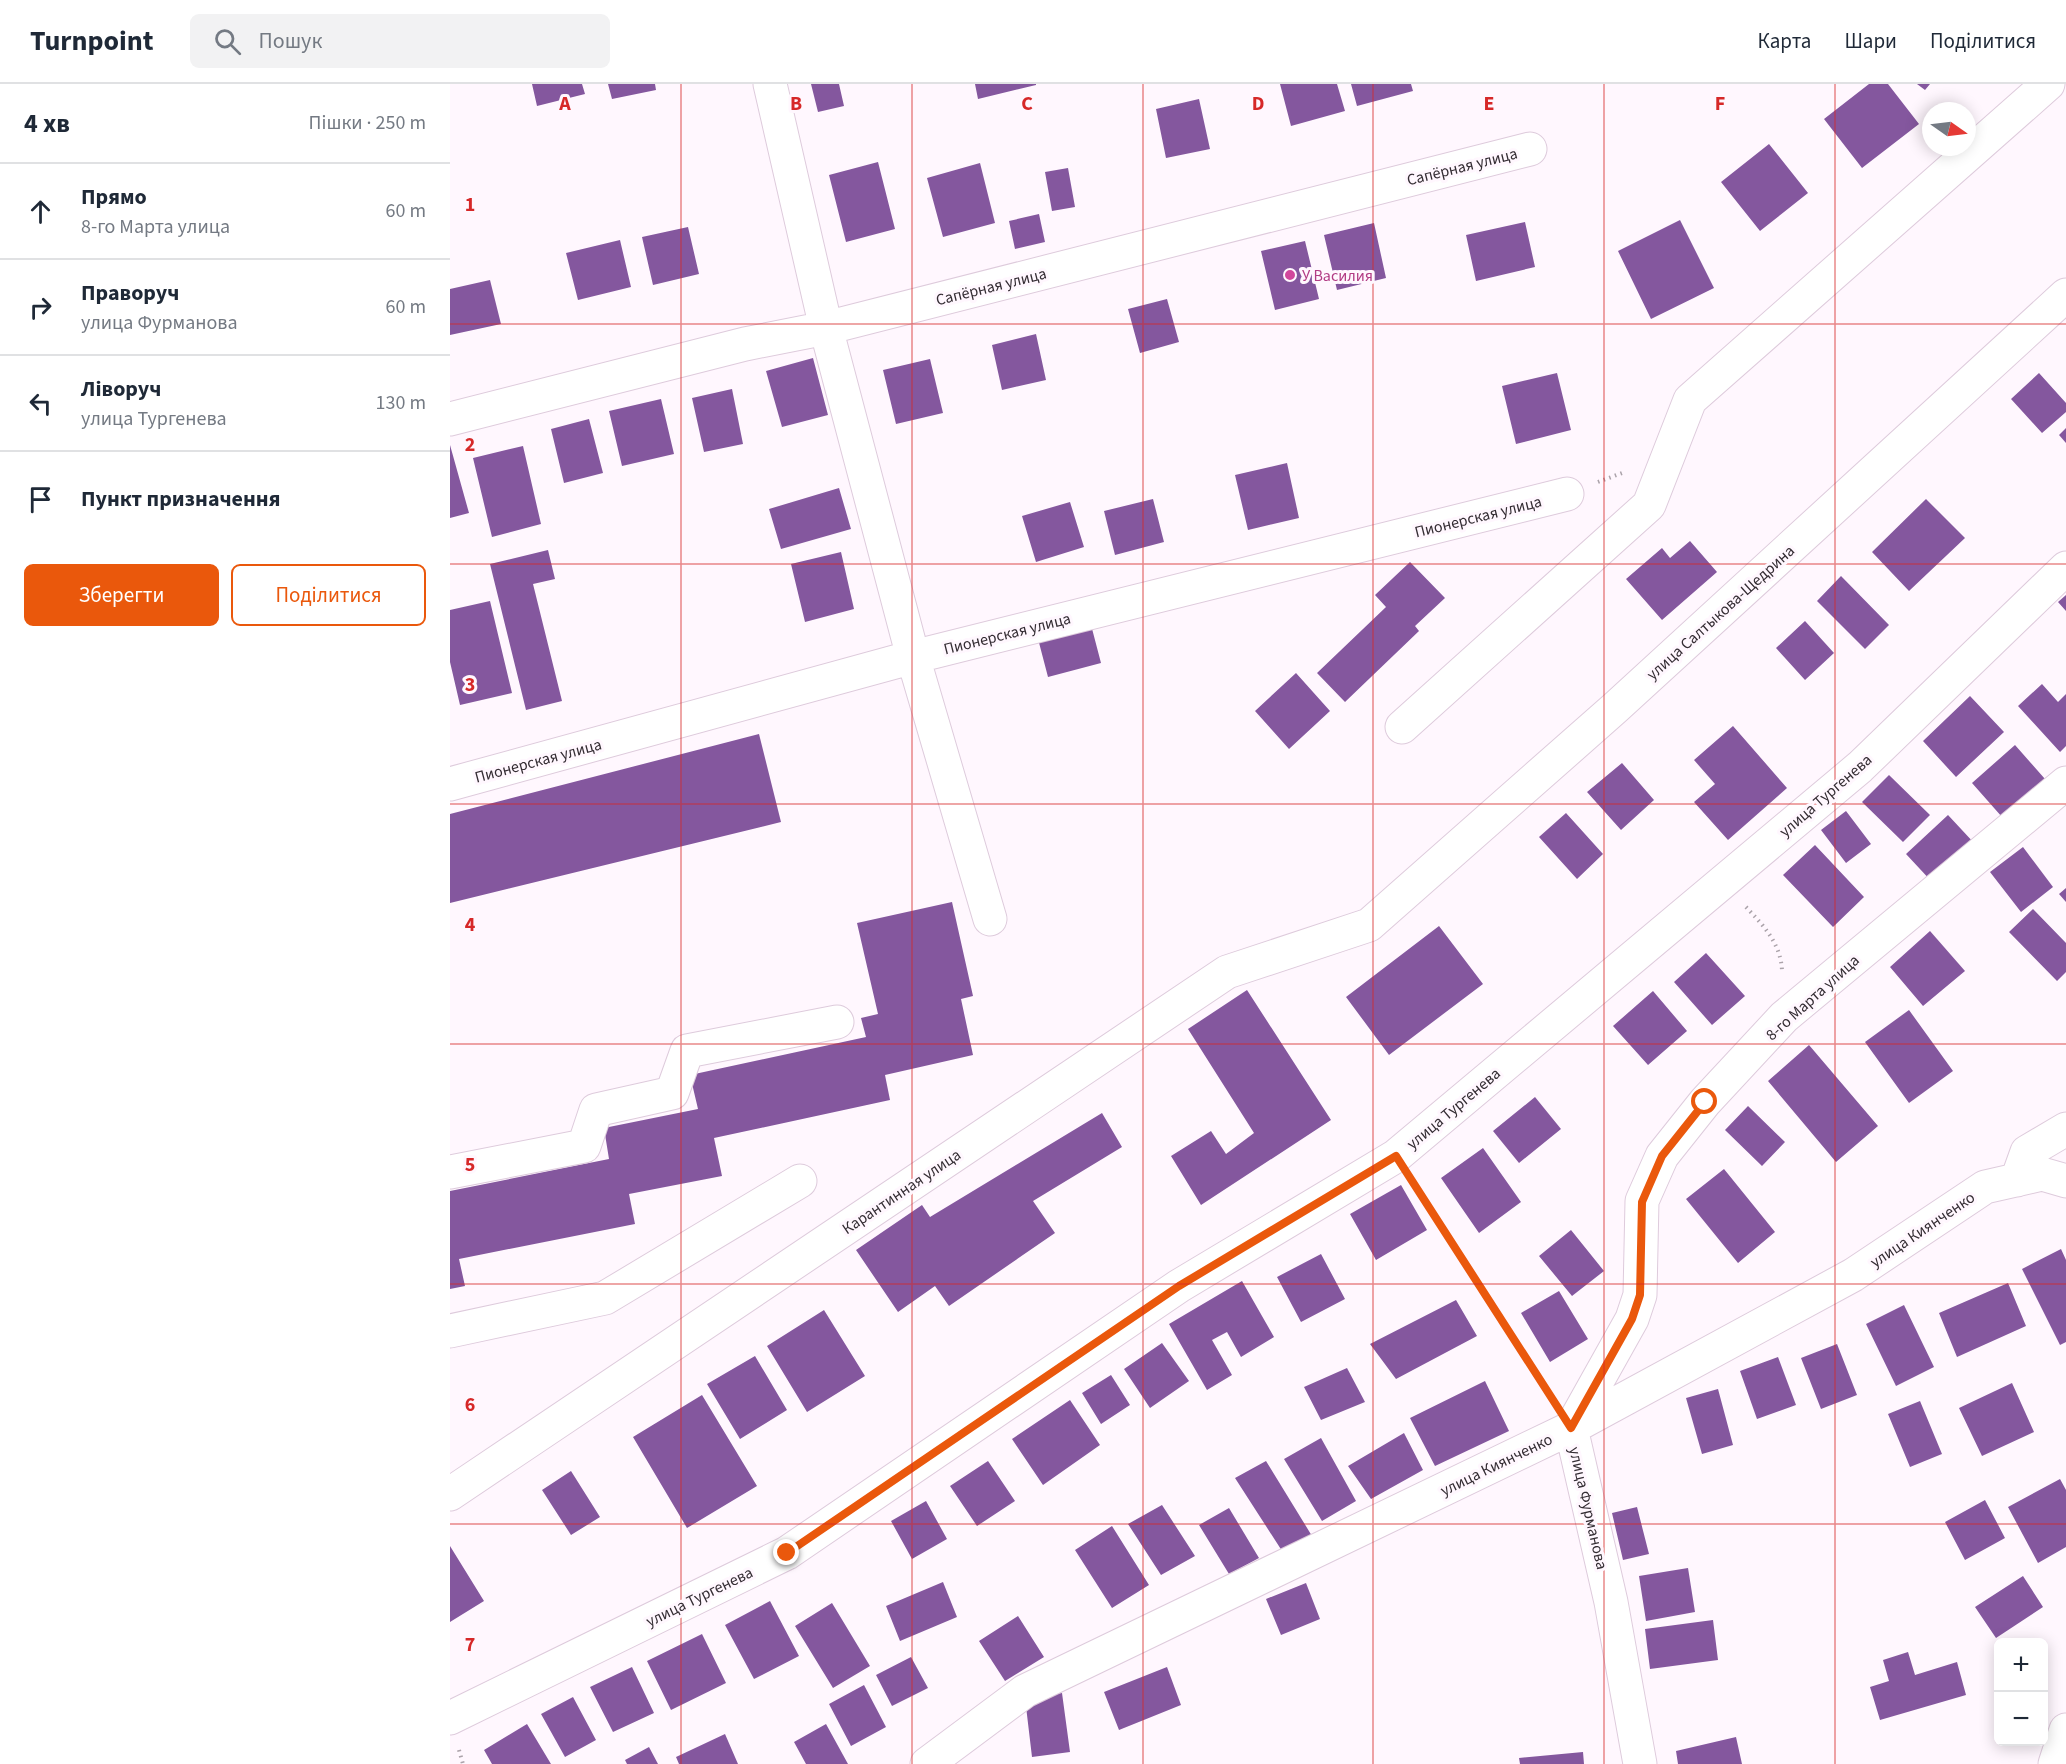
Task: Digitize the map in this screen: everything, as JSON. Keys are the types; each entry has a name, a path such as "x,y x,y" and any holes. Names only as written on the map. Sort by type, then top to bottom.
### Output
{"street":[{"path":"770,84 826,328 913,657 990,919"},
{"path":"1402,727 1649,505 1690,400 2048,84"},
{"name":"Сапёрная улица","path":"450,419 745,345 826,328 1530,149"},
{"name":"улица Салтыкова-Щедрина","path":"1369,925 1615,708 2066,295"},
{"name":"Пионерская улица","path":"450,784 913,657 1566,494"},
{"name":"улица Тургенева","path":"450,1718 787,1553 1179,1286 1396,1156 1860,767 2066,568"},
{"name":"8-го Марта улица","path":"1571,1428 1634,1311 1640,1295 1642,1202 1662,1156 1705,1102 1784,1017 2066,783"},
{"name":"Карантинная улица","path":"450,1494 1227,972 1369,925"},
{"path":"450,1172 584,1146 596,1110 672,1094 687,1051 837,1022"},
{"path":"2017,1180 2027,1152 2066,1129"},
{"name":"улица Киянченко","path":"927,1764 1025,1691 1571,1428 1853,1275 1985,1187 2042,1174 2066,1180"},
{"path":"450,1331 605,1298 800,1182"},
{"name":"улица Фурманова","path":"1571,1428 1611,1602 1640,1764"},
{"path":"2055,1764 2066,1730"}],"path":[{"path":"1566,494 1668,456"},
{"path":"1722,883 1765,927 1782,957 1784,1017"},
{"name":"улица Фурманова","path":"1396,1156 1571,1428"}],"building":[{"path":"532,84 582,84 585,94 537,106"},
{"path":"608,84 655,84 656,90 612,99"},
{"path":"811,84 839,84 844,106 818,112"},
{"path":"975,84 1036,84 1036,85 978,99"},
{"path":"1280,84 1337,84 1345,111 1291,126"},
{"path":"1351,84 1411,84 1413,91 1357,106"},
{"path":"1869,84 1888,84 1919,124 1862,168 1824,119"},
{"path":"1917,84 1930,84 1925,90"},
{"path":"1199,99 1210,149 1166,158 1156,109"},
{"path":"1769,144 1808,193 1760,231 1721,182"},
{"path":"878,162 895,229 846,242 829,175"},
{"path":"980,163 995,223 943,237 927,178"},
{"path":"1068,168 1075,207 1052,211 1045,172"},
{"path":"1039,214 1045,242 1015,249 1009,221"},
{"path":"1680,220 1714,288 1651,319 1618,251"},
{"path":"1525,222 1535,267 1476,281 1466,235"},
{"path":"1374,223 1386,278 1337,290 1324,235"},
{"path":"688,227 699,274 653,285 642,237"},
{"path":"620,240 631,287 578,300 566,253"},
{"name":"У Василия","path":"1305,241 1319,299 1275,310 1261,251"},
{"path":"490,280 501,324 450,335 450,289"},
{"path":"1167,299 1179,342 1140,353 1128,309"},
{"path":"1036,334 1046,380 1002,390 992,345"},
{"path":"813,358 828,415 782,427 766,371"},
{"path":"930,359 943,413 896,424 883,370"},
{"path":"1557,373 1571,430 1516,444 1502,386"},
{"path":"2039,373 2066,403 2066,412 2042,433 2011,399"},
{"path":"732,389 743,444 704,452 692,398"},
{"path":"661,399 674,454 622,466 609,411"},
{"path":"589,419 603,473 564,483 551,429"},
{"path":"2066,428 2066,443 2059,435"},
{"path":"450,445 469,513 450,518"},
{"path":"523,446 541,524 492,537 473,458"},
{"path":"1287,463 1299,518 1248,530 1235,475"},
{"path":"839,488 851,529 781,549 769,509"},
{"path":"1153,499 1164,542 1115,555 1104,511"},
{"path":"1926,499 1965,538 1909,591 1872,552"},
{"path":"1070,502 1084,547 1036,562 1022,516"},
{"path":"1690,541 1717,572 1662,620 1626,579 1662,548 1670,558"},
{"path":"548,550 555,579 533,584 562,701 526,710 490,564"},
{"path":"841,552 854,609 805,622 791,564"},
{"path":"1410,562 1445,598 1415,626 1419,631 1345,702 1317,673 1386,607 1375,595"},
{"path":"1841,576 1889,625 1865,649 1817,601"},
{"path":"2066,595 2066,611 2058,602"},
{"path":"490,601 512,693 460,705 450,662 450,610"},
{"path":"1090,621 1101,663 1048,677 1037,635"},
{"path":"1805,621 1834,653 1805,680 1776,648"},
{"path":"1296,673 1330,711 1289,749 1255,711"},
{"path":"2042,684 2058,702 2066,694 2066,746 2060,752 2018,706"},
{"path":"1970,696 2004,732 1956,777 1923,741"},
{"path":"1733,726 1787,788 1728,840 1694,802 1715,784 1694,760"},
{"path":"759,734 781,822 450,903 450,814"},
{"path":"2015,745 2045,779 2002,817 1972,783"},
{"path":"1622,763 1654,800 1621,830 1587,792"},
{"path":"1889,775 1930,815 1903,842 1862,802"},
{"path":"1846,811 1871,844 1846,863 1821,830"},
{"path":"1566,813 1603,854 1577,879 1539,837"},
{"path":"1948,815 1975,844 1933,883 1906,854"},
{"path":"1815,845 1864,897 1833,927 1783,875"},
{"path":"2023,847 2053,887 2021,912 1990,872"},
{"path":"2066,888 2066,902 2059,894"},
{"path":"952,902 973,996 961,999 973,1055 885,1075 890,1100 714,1138 722,1176 629,1194 635,1224 459,1259 465,1286 450,1289 450,1191 609,1159 604,1128 698,1109 690,1075 866,1037 861,1018 878,1014 857,923"},
{"path":"2033,909 2066,943 2066,972 2057,981 2009,932"},
{"path":"1439,926 1483,984 1389,1055 1346,997"},
{"path":"1930,931 1965,971 1923,1006 1890,967"},
{"path":"1706,953 1745,996 1712,1025 1674,982"},
{"path":"1247,990 1331,1120 1201,1205 1171,1156 1211,1131 1226,1154 1254,1133 1188,1029"},
{"path":"1653,991 1687,1031 1648,1065 1613,1026"},
{"path":"1909,1010 1953,1071 1909,1103 1865,1042"},
{"path":"1809,1045 1878,1126 1836,1162 1768,1081"},
{"path":"1535,1097 1561,1129 1519,1163 1493,1131"},
{"path":"1748,1106 1785,1142 1762,1166 1725,1130"},
{"path":"1102,1113 1122,1147 1033,1201 1055,1233 949,1306 935,1286 898,1312 856,1250 922,1205 930,1217"},
{"path":"1483,1148 1521,1202 1479,1233 1441,1178"},
{"path":"1724,1169 1775,1232 1738,1263 1686,1199"},
{"path":"1401,1185 1427,1230 1376,1260 1350,1214"},
{"path":"1571,1230 1604,1271 1572,1296 1539,1256"},
{"path":"2061,1249 2066,1260 2066,1342 2060,1345 2022,1269"},
{"path":"1321,1254 1345,1299 1301,1322 1277,1277"},
{"path":"1242,1281 1274,1337 1241,1357 1227,1332 1212,1340 1232,1375 1207,1390 1169,1324"},
{"path":"2008,1283 2026,1326 1957,1357 1939,1313"},
{"path":"1559,1291 1588,1339 1550,1362 1521,1313"},
{"path":"1456,1300 1477,1336 1396,1379 1370,1344"},
{"path":"1904,1305 1934,1367 1896,1386 1866,1324"},
{"path":"824,1310 865,1376 807,1412 767,1346"},
{"path":"1162,1343 1189,1381 1150,1408 1124,1369"},
{"path":"1837,1344 1857,1395 1821,1409 1801,1358"},
{"path":"755,1356 787,1410 740,1439 707,1384"},
{"path":"1778,1357 1796,1405 1757,1419 1740,1371"},
{"path":"1347,1368 1365,1402 1321,1420 1304,1387"},
{"path":"1111,1375 1130,1405 1101,1424 1082,1393"},
{"path":"1485,1381 1509,1431 1435,1466 1410,1418"},
{"path":"2012,1383 2034,1432 1982,1456 1959,1408"},
{"path":"1718,1389 1733,1445 1702,1454 1686,1398"},
{"path":"702,1395 757,1486 687,1528 633,1437"},
{"path":"1070,1400 1100,1445 1043,1485 1012,1439"},
{"path":"1920,1401 1942,1454 1910,1467 1888,1414"},
{"path":"1404,1433 1423,1470 1371,1499 1348,1466"},
{"path":"1321,1438 1356,1501 1322,1521 1284,1459"},
{"path":"988,1461 1015,1501 977,1526 950,1486"},
{"path":"1266,1461 1312,1536 1284,1554 1235,1478"},
{"path":"571,1471 600,1517 571,1535 542,1490"},
{"path":"2060,1479 2066,1490 2066,1547 2038,1563 2008,1507"},
{"path":"1985,1500 2005,1538 1965,1560 1945,1522"},
{"path":"926,1501 947,1539 912,1559 891,1521"},
{"path":"1162,1505 1195,1556 1161,1575 1128,1524"},
{"path":"1637,1507 1649,1554 1623,1560 1612,1513"},
{"path":"1229,1508 1259,1558 1229,1574 1199,1525"},
{"path":"1112,1526 1149,1585 1112,1608 1075,1550"},
{"path":"450,1546 484,1601 450,1622"},
{"path":"1688,1568 1695,1612 1646,1621 1639,1576"},
{"path":"2023,1576 2043,1607 1996,1638 1975,1607"},
{"path":"943,1582 957,1617 900,1641 886,1606"},
{"path":"1306,1583 1320,1619 1281,1635 1266,1599"},
{"path":"770,1601 799,1656 754,1679 725,1625"},
{"path":"832,1603 870,1666 833,1688 795,1626"},
{"path":"1018,1616 1044,1657 1005,1681 979,1641"},
{"path":"1713,1620 1718,1660 1650,1669 1645,1629"},
{"path":"702,1634 726,1683 671,1710 647,1661"},
{"path":"1908,1652 1915,1675 1957,1662 1966,1695 1880,1720 1870,1687 1889,1681 1883,1660"},
{"path":"911,1657 928,1688 892,1706 876,1675"},
{"path":"632,1667 654,1713 613,1732 590,1687"},
{"path":"1167,1667 1181,1705 1119,1730 1104,1692"},
{"path":"864,1685 886,1727 851,1746 829,1704"},
{"path":"1062,1693 1070,1752 1032,1757 1025,1698"},
{"path":"573,1697 596,1740 565,1757 541,1714"},
{"path":"527,1724 551,1764 492,1764 484,1750"},
{"path":"826,1724 848,1764 806,1764 794,1742"},
{"path":"725,1734 738,1764 679,1764 676,1757"},
{"path":"1736,1737 1742,1764 1678,1764 1676,1751"},
{"path":"649,1747 658,1764 627,1764 625,1760"},
{"path":"1583,1752 1584,1764 1520,1764 1519,1758"}],"place":[{"name":"У Василия","path":"1290,275"}],"route":[{"path":"787,1553 1179,1286 1396,1156 1571,1428 1632,1319 1640,1295 1642,1202 1662,1156 1705,1102"}]}
